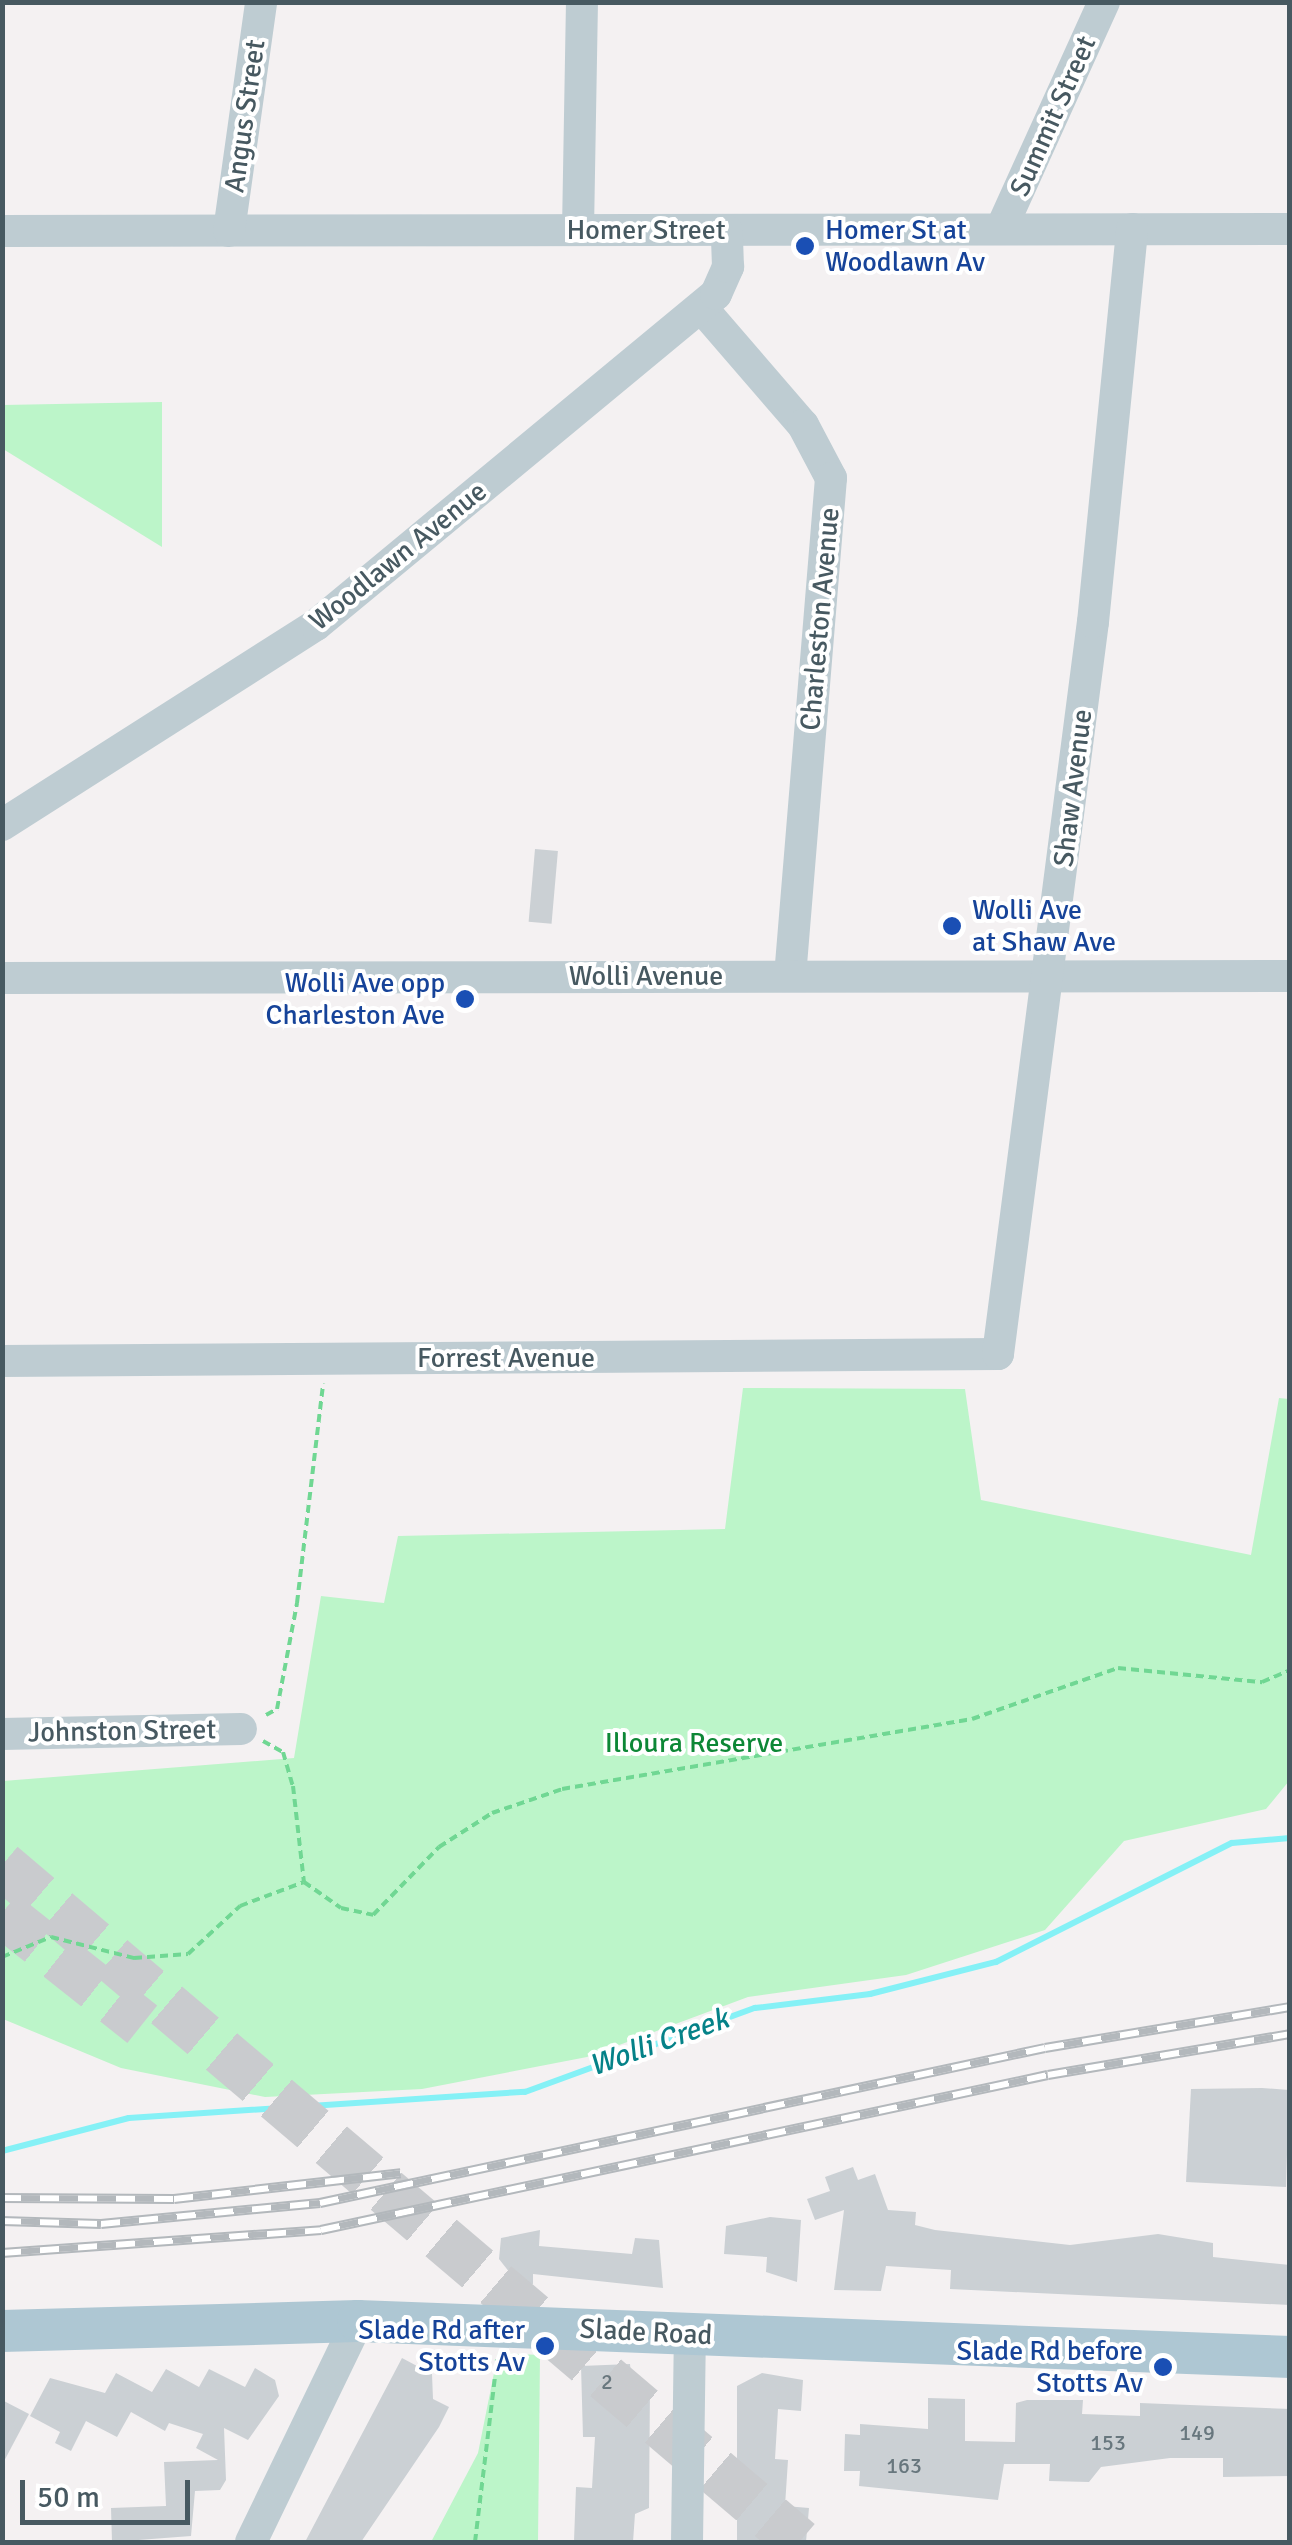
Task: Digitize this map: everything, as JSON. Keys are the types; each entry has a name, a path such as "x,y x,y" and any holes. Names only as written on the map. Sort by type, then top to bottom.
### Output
{"main road":[{"name":"Slade Road","path":"2,2332 358,2320 1290,2357"}],"street":[{"name":"Angus Street","path":"229,230 261,2"},
{"path":"578,230 582,2"},
{"name":"Summit Street","path":"1002,229 1104,2"},
{"name":"Homer Street","path":"2,231 1290,229"},
{"name":"Shaw Avenue","path":"1005,1345 1132,230"},
{"name":"Woodlawn Avenue","path":"2,825 316,625 701,307 724,283 728,231"},
{"name":"Charleston Avenue","path":"701,307 803,425 831,478 790,975"},
{"name":"Wolli Avenue","path":"2,978 1290,976"},
{"name":"Forrest Avenue","path":"2,1361 998,1354 1005,1345"},
{"name":"Johnston Street","path":"2,1734 242,1729"},
{"path":"251,2542 358,2320"},
{"path":"687,2542 690,2334"}],"path":[{"path":"242,1729 277,1709 323,1380"},
{"path":"301,1883 341,1908 373,1915 439,1847 492,1813 562,1789 972,1719 1118,1668 1262,1682 1290,1670"},
{"path":"242,1729 283,1752 301,1883"},
{"path":"2,1957 52,1937 134,1958 188,1954 240,1906 301,1883"},
{"path":"475,2542 498,2354"}],"green space":[{"path":"162,402 162,547 3,449 3,405"},
{"name":"Illoura Reserve","path":"743,1388 965,1389 981,1500 1251,1555 1279,1398 1289,1399 1289,1781 1266,1809 1124,1841 1045,1930 906,1975 748,1997 587,2057 422,2089 265,2097 121,2068 3,2019 3,1781 294,1758 321,1596 384,1603 398,1536 725,1529"},
{"path":"498,2353 540,2355 538,2542 431,2542 478,2453"}],"building":[{"path":"535,849 558,851 552,924 529,922"},
{"path":"1191,2089 1289,2090 1286,2187 1186,2182"},
{"path":"853,2167 858,2180 875,2174 888,2210 916,2212 915,2225 935,2230 1070,2245 1158,2234 1213,2243 1213,2257 1290,2265 1290,2305 950,2289 951,2270 886,2266 881,2291 834,2290 844,2210 815,2220 807,2199 830,2191 825,2177"},
{"path":"770,2217 801,2220 797,2282 766,2272 767,2257 724,2254 726,2226"},
{"path":"540,2230 539,2246 632,2254 635,2238 659,2240 663,2288 533,2274 533,2284 518,2283 499,2259 501,2238"},
{"path":"402,2358 432,2374 433,2399 449,2407 439,2427 361,2542 305,2542"},
{"path":"630,2364 632,2384 650,2385 649,2508 635,2514 633,2542 574,2541 576,2487 592,2488 595,2437 583,2437 581,2366"},
{"path":"255,2368 275,2380 279,2396 248,2440 224,2428 226,2480 220,2490 195,2491 191,2536 112,2542 111,2508 166,2506 164,2462 218,2460 196,2448 203,2434 169,2423 165,2431 131,2412 117,2437 86,2421 71,2451 55,2443 60,2432 30,2416 50,2378 105,2393 116,2373 152,2392 166,2369 199,2387 209,2369 245,2387"},
{"path":"762,2373 803,2380 801,2411 778,2409 775,2459 788,2460 785,2506 809,2508 806,2542 737,2542 737,2386"},
{"path":"928,2398 965,2399 965,2441 1015,2442 1016,2403 1027,2400 1083,2400 1082,2414 1140,2416 1140,2403 1290,2409 1290,2476 1223,2477 1223,2458 1170,2458 1101,2467 1089,2482 1049,2481 1050,2464 1004,2464 998,2500 859,2486 860,2471 844,2471 845,2434 860,2435 860,2424 928,2429"},
{"path":"2,2400 29,2414 2,2465"}],"waterway":[{"name":"Wolli Creek","path":"2,2151 129,2118 525,2092 755,2008 870,1994 996,1962 1232,1843 1290,1838"}],"tunnel":[{"path":"2,1865 799,2542"},
{"path":"2,1913 142,2024"}],"railway":[{"path":"2,2221 101,2224 320,2203 1045,2048 1290,2007"},
{"path":"2,2253 321,2230 1048,2075 1290,2034"},
{"path":"2,2198 174,2199 401,2173"}],"place":[{"name":"Homer St at Woodlawn Av","path":"805,246"},
{"name":"Wolli Ave at Shaw Ave","path":"952,926"},
{"name":"Wolli Ave opp Charleston Ave","path":"465,999"},
{"name":"Slade Rd after Stotts Av","path":"545,2346"},
{"name":"Slade Rd before Stotts Av","path":"1163,2367"}]}
